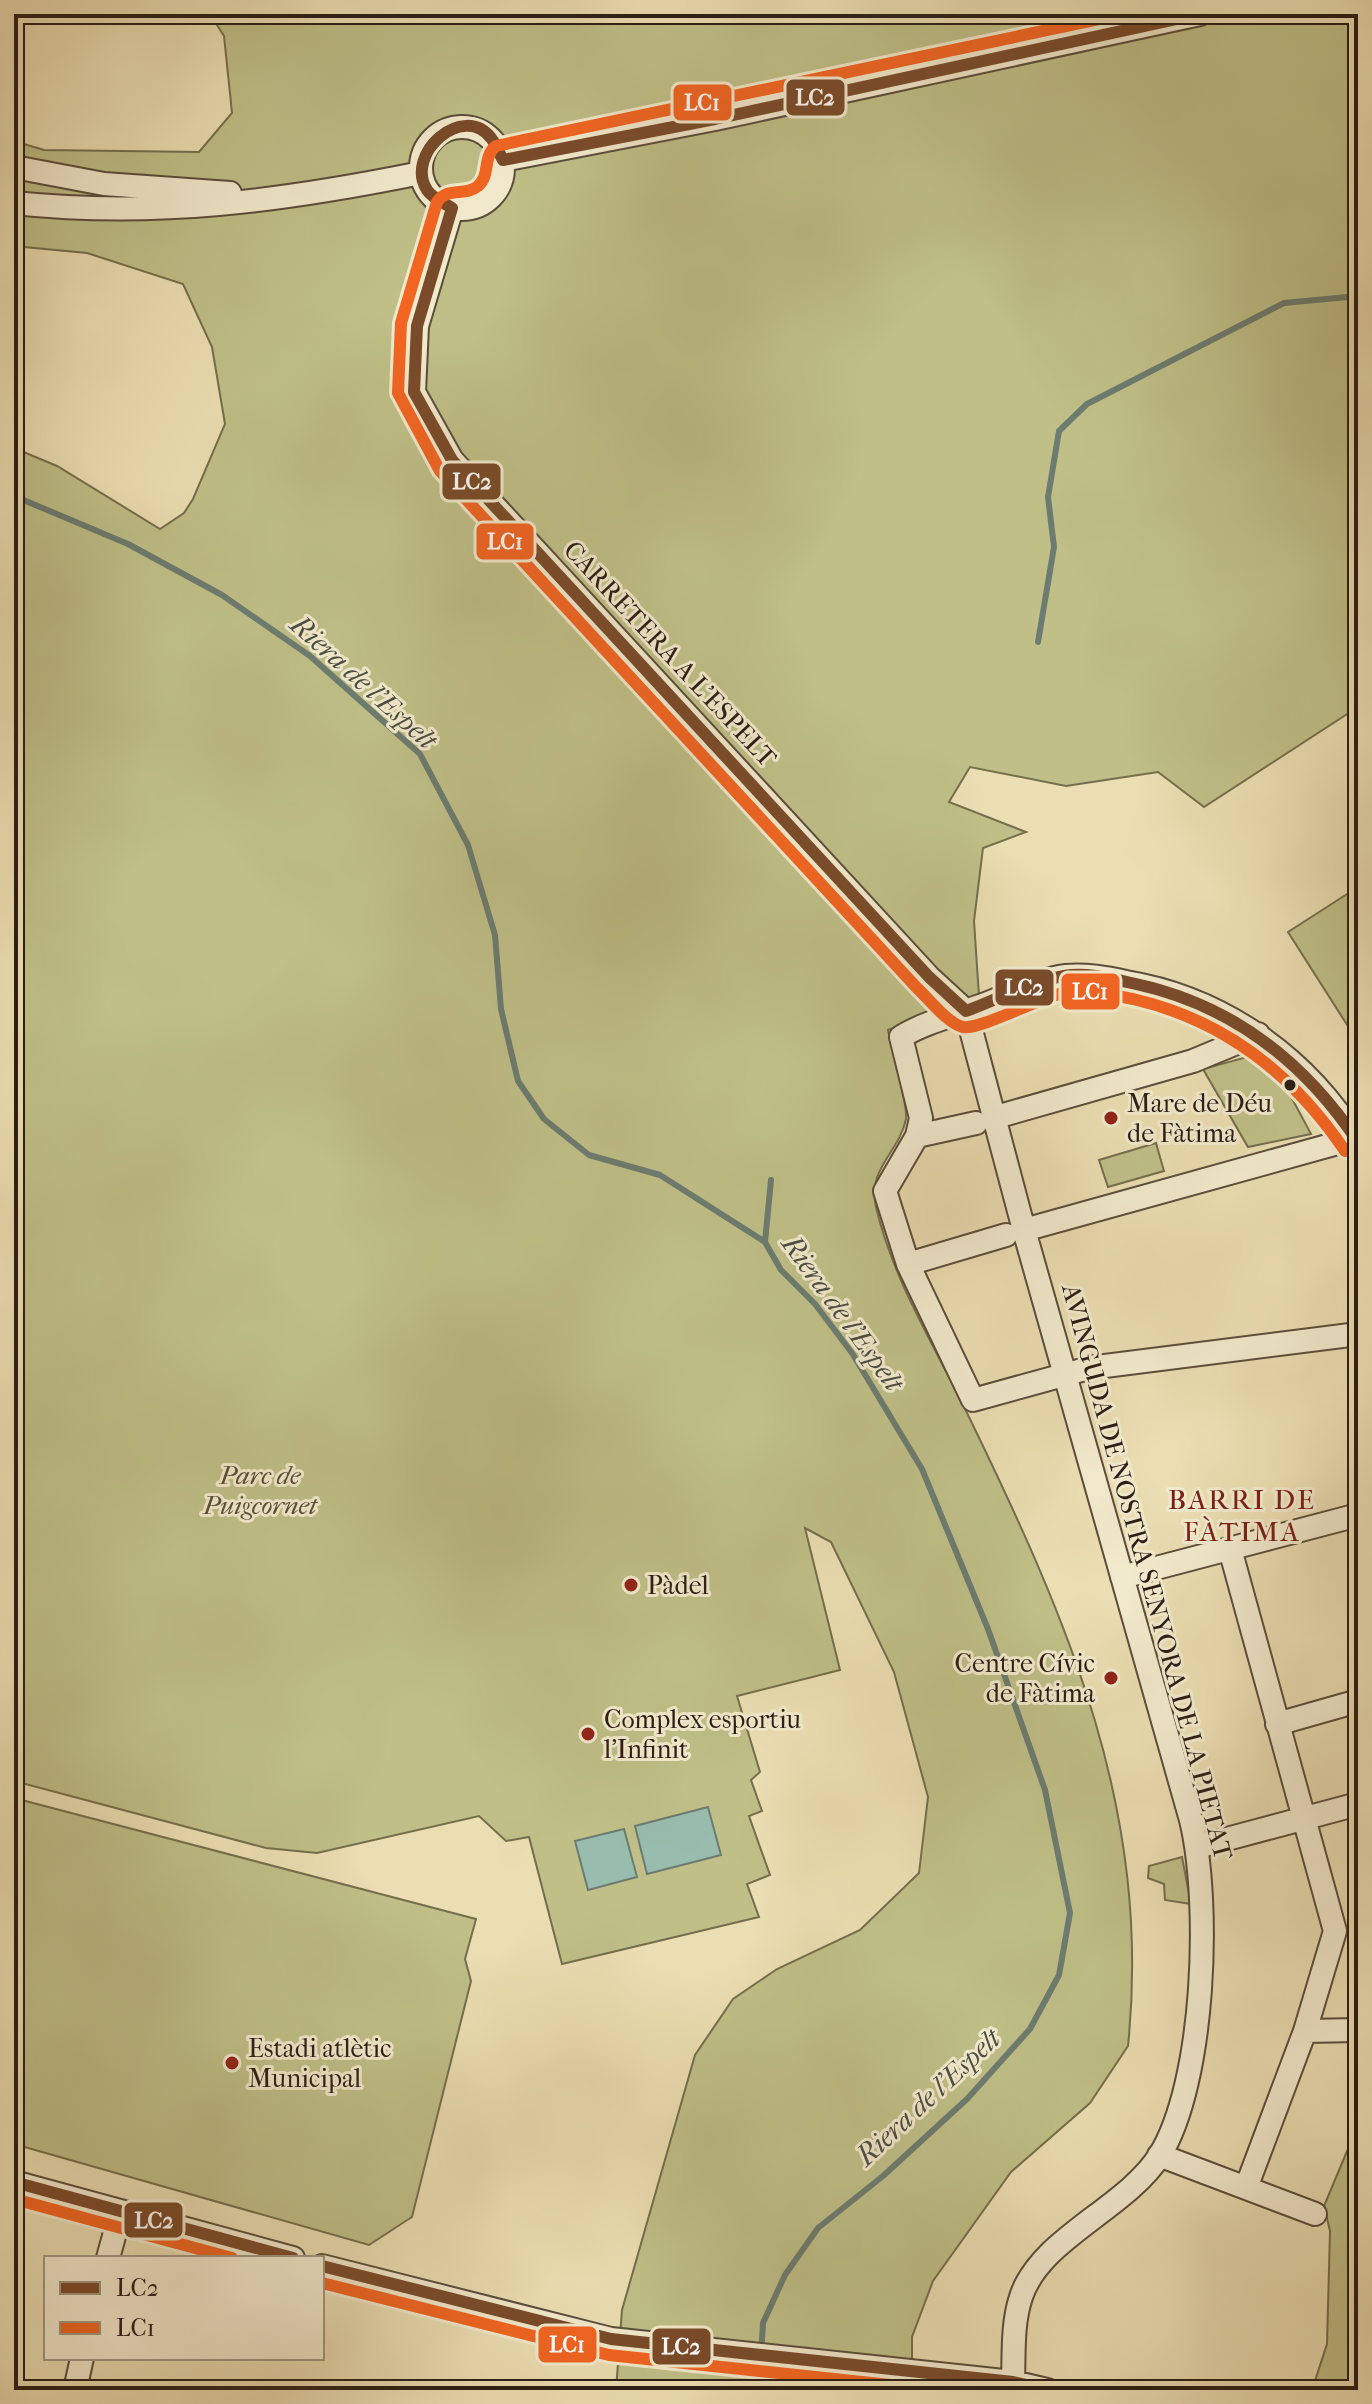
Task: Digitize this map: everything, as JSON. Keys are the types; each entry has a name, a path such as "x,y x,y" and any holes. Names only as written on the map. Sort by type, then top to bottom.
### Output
{"street":[{"path":"503,160 715,119 1200,14"},
{"path":"460,126 487,134 496,144 503,160 504,174 491,198 479,206 452,208 429,193 421,173 426,147 447,129 460,126"},
{"path":"14,167 104,184 291,196"},
{"path":"14,203 175,209 291,196 421,173"},
{"path":"14,188 175,209"},
{"name":"CARRETERA A L'ESPELT","path":"452,208 417,326 414,392 452,460 929,977 966,1011"},
{"path":"908,1264 1357,1140 1315,1083 1258,1034 1190,998 1157,987 1096,977 1064,976 901,1037 921,1118 917,1136 885,1191 908,1264 973,1400 1089,1368 1358,1334"},
{"name":"AVINGUDA DE NOSTRA SENYORA DE LA PIETAT","path":"966,1011 986,1120 1015,1232 1065,1376 1197,1847 1204,1923 1188,2070 1178,2115 1159,2155 1128,2190 1045,2258 1030,2277 1016,2317 1013,2382"},
{"path":"917,1136 986,1120 1193,1061 1258,1034"},
{"path":"1122,1577 1358,1515"},
{"path":"1230,1549 1335,1931 1305,2031 1246,2188"},
{"path":"1277,1724 1358,1701"},
{"path":"1197,1847 1358,1804"},
{"path":"1335,1931 1358,1926"},
{"path":"1305,2031 1358,2030"},
{"path":"1159,2155 1315,2214"},
{"path":"14,2182 286,2256"},
{"path":"109,2256 121,2211"},
{"path":"324,2267 611,2339 1013,2382 1047,2390"},
{"path":"75,2390 82,2360"}],"green space":[{"name":"Parc de Puigcornet","path":"210,14 1358,14 1358,707 1204,807 1158,772 1066,786 970,767 949,802 1026,832 983,848 974,921 979,996 888,1030 906,1119 876,1182 876,1207 893,1262 1006,1494 1070,1645 1095,1721 1115,1798 1127,1878 1132,1960 1128,2046 1090,2103 1011,2172 933,2281 912,2337 912,2389 916,2390 616,2390 622,2310 695,2055 733,1999 777,1969 860,1930 919,1873 928,1797 894,1672 831,1542 805,1528 840,1670 737,1696 760,1772 751,1780 762,1811 749,1816 770,1875 747,1884 759,1917 562,1964 529,1837 506,1841 479,1816 317,1853 266,1848 14,1781 14,448 57,466 160,529 184,513 193,499 225,424 212,347 183,284 87,253 14,246 14,141 44,150 199,152 232,113 224,36"},
{"path":"1358,887 1358,1042 1288,932"},
{"path":"1254,1055 1288,1091 1311,1134 1248,1147 1203,1069"},
{"path":"1156,1143 1164,1171 1108,1187 1099,1160"},
{"name":"Estadi atlètic Municipal","path":"14,1798 476,1919 465,1959 471,1981 412,2217 369,2245 14,2144"},
{"path":"1182,1857 1191,1904 1165,1900 1164,1884 1148,1878 1149,1866"},
{"path":"1358,2125 1358,2390 1312,2390 1327,2344 1330,2231 1324,2206"}],"shaded area":[{"path":"708,1807 721,1855 647,1874 635,1826"},
{"path":"624,1829 637,1877 588,1890 575,1841"}],"waterway":[{"path":"1038,642 1054,547 1048,497 1059,431 1087,404 1284,303 1358,296"},
{"name":"Riera de l'Espelt","path":"14,496 128,544 222,595 310,656 420,754 468,845 495,935 501,1009 518,1081 544,1119 589,1155 660,1175 765,1242 781,1270 815,1304 852,1353 922,1469 988,1629 1045,1790 1070,1913 1059,1975 1030,2029 967,2099 883,2176 818,2228 785,2275 763,2323 760,2374 763,2390"},
{"path":"765,1242 771,1180"}],"transit line":[{"name":"LC1","path":"1124,14 496,146 489,155 484,177 478,186 468,191 446,194 437,202 401,323 398,393 440,471 917,988 951,1021 963,1027 972,1027 1056,995 1075,991 1092,991 1166,1008 1227,1036 1254,1054 1303,1098 1345,1151"},
{"name":"LC2","path":"1200,14 715,119 503,160 491,138 479,128 466,126 452,129 430,148 423,162 422,176 427,190 452,208 417,326 414,392 452,460 929,977 966,1011 1039,982 1073,975 1109,978 1171,993 1204,1006 1263,1040 1314,1086 1358,1142"},
{"name":"LC2","path":"14,2182 286,2256"},
{"name":"LC1","path":"14,2199 225,2256"},
{"name":"LC2","path":"324,2267 611,2339 1013,2382 1047,2390"},
{"name":"LC1","path":"324,2284 609,2355 937,2390"}],"place":[{"name":"Mare de Déu de Fàtima","path":"1111,1118"},
{"name":"Pàdel","path":"631,1585"},
{"name":"Centre Cívic de Fàtima","path":"1111,1678"},
{"name":"Complex esportiu l'Infinit","path":"588,1734"},
{"name":"Estadi atlètic Municipal","path":"232,2063"}],"district":[{"name":"BARRI DE FÀTIMA","path":"1242,1515"}]}
